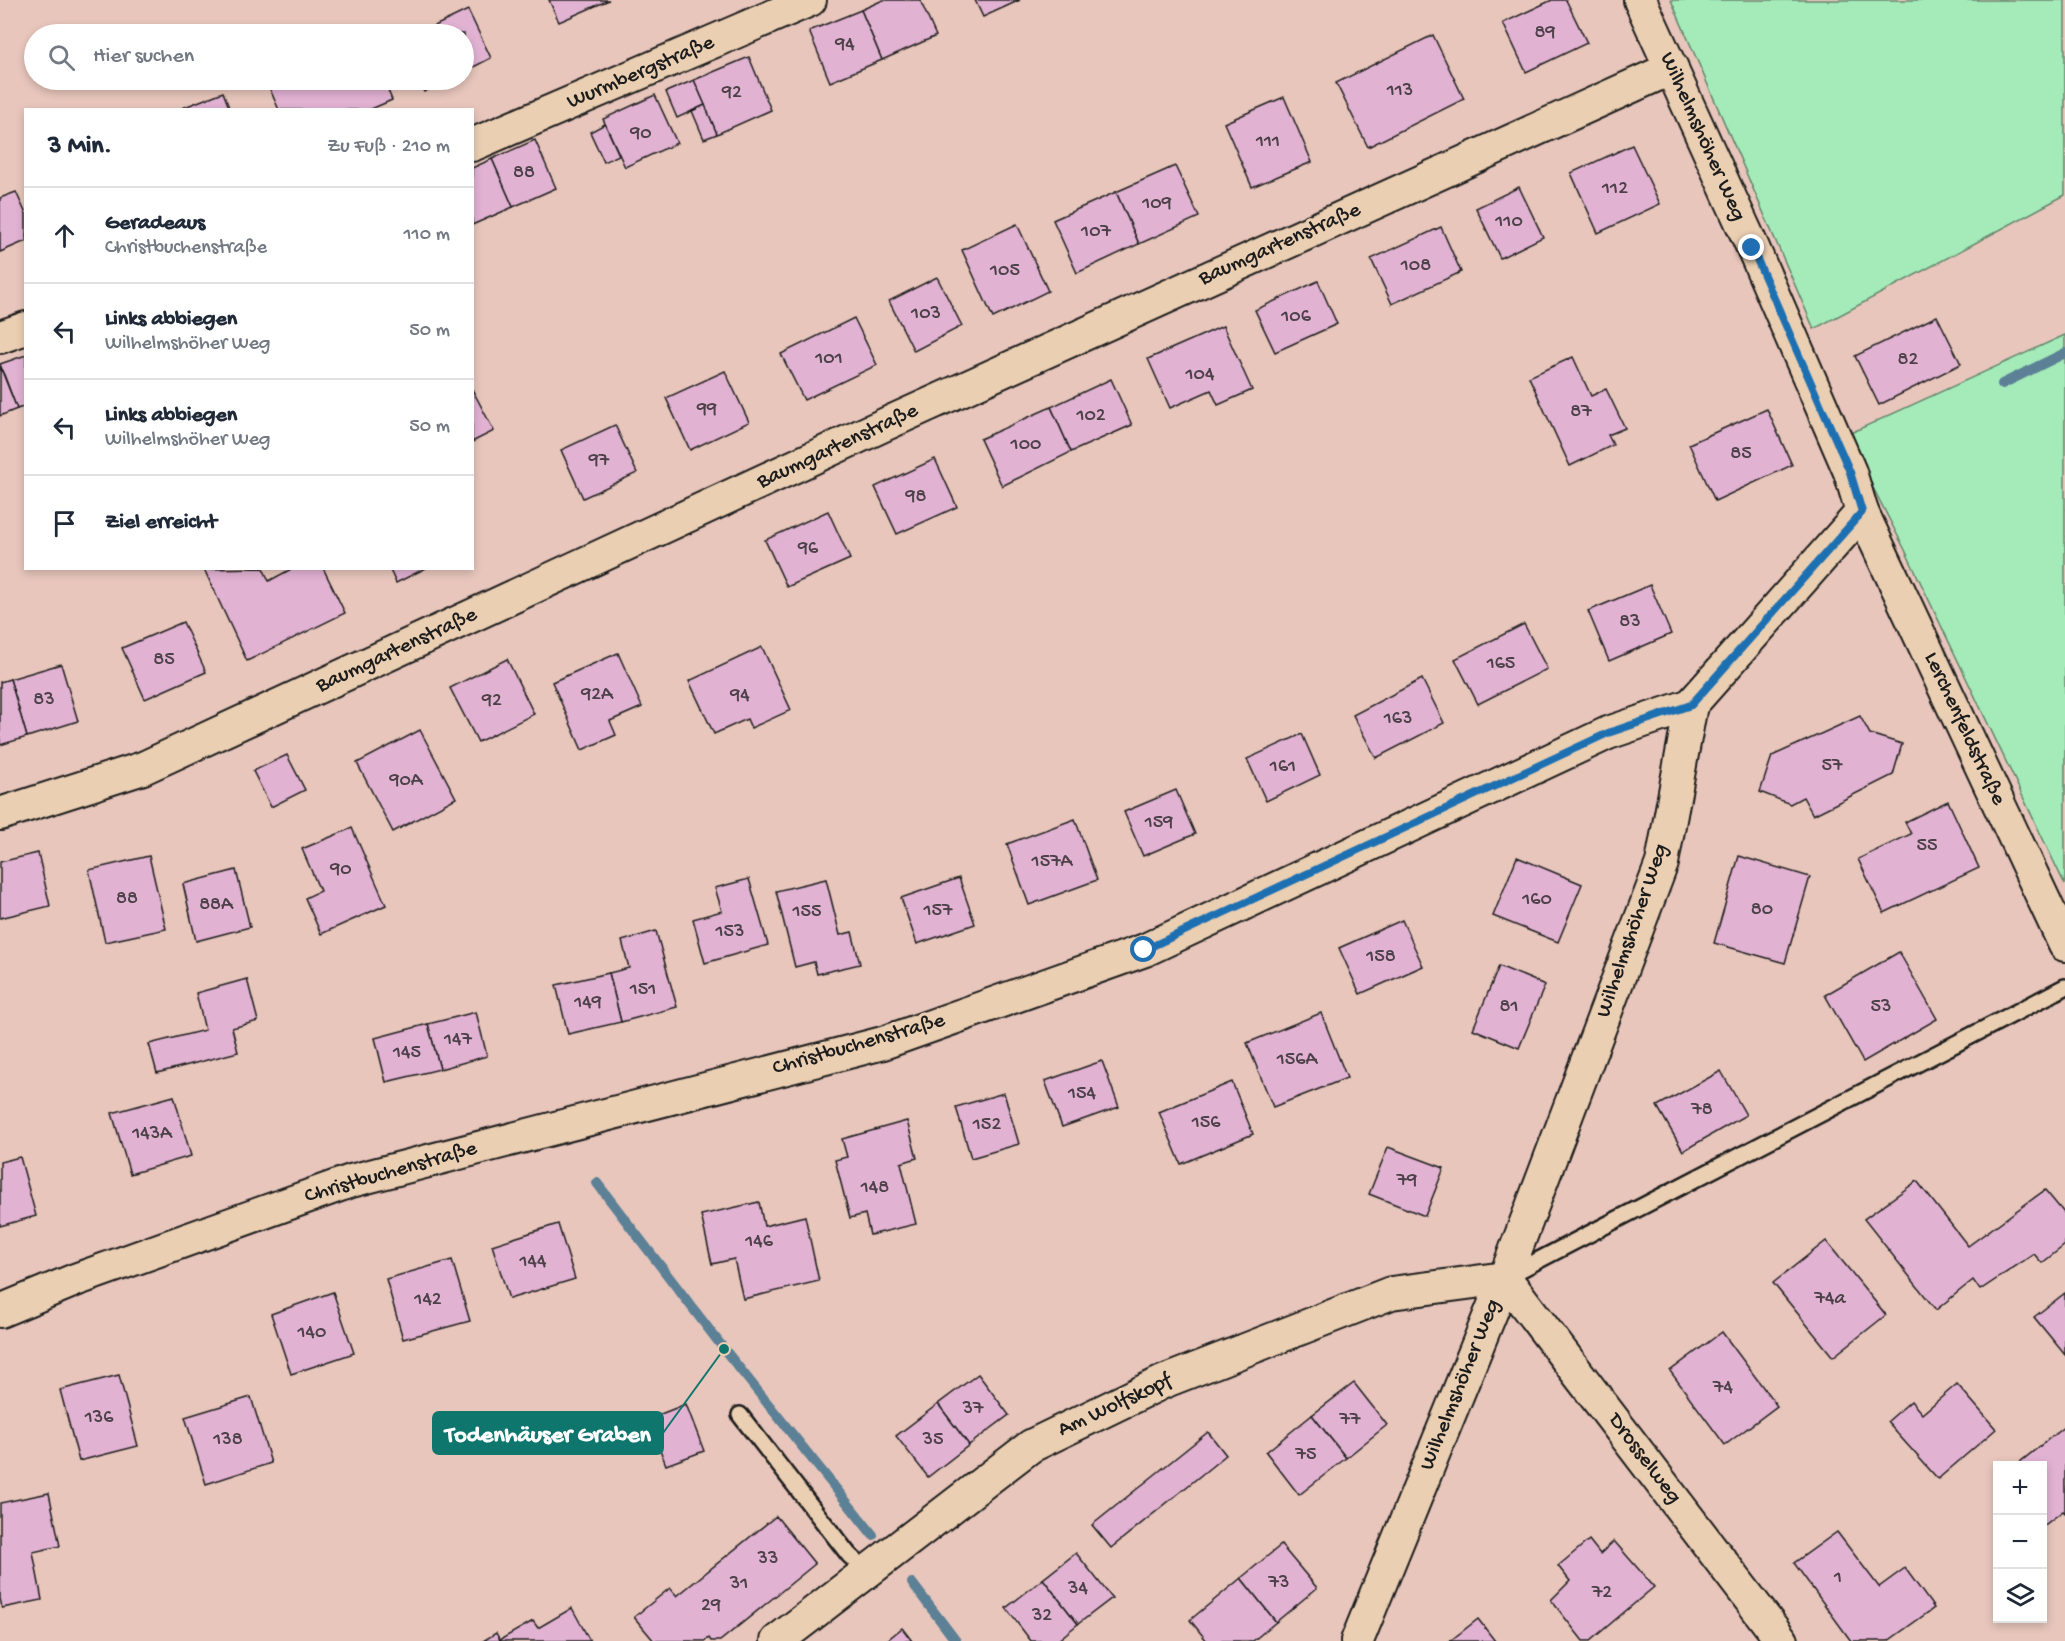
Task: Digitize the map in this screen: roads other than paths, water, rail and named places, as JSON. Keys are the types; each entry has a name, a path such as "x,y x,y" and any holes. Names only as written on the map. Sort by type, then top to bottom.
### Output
{"street":[{"name":"Wurmbergstraße","path":"474,144 810,0"},
{"name":"Wilhelmshöher Weg","path":"1640,0 1845,461 1862,512"},
{"name":"Baumgartenstraße","path":"0,814 143,768 899,418 1672,68"},
{"path":"0,337 24,329"},
{"path":"1691,705 1862,512"},
{"name":"Lerchenfeldstraße","path":"1862,512 2065,945"},
{"name":"Wilhelmshöher Weg","path":"1357,1641 1505,1278 1662,863 1691,705"},
{"name":"Christbuchenstraße","path":"0,1311 75,1280 351,1181 883,1043 1134,954 1608,733 1691,705"},
{"name":"Am Wolfskopf","path":"777,1641 1031,1446 1163,1382 1391,1293 1505,1278"},
{"name":"Drosselweg","path":"1505,1278 1782,1641"}],"lane":[{"path":"1505,1278 2065,987"},
{"path":"740,1415 849,1555 868,1573"}],"waterway":[{"path":"2002,384 2065,353"},
{"path":"597,1183 724,1349 873,1535"},
{"path":"912,1583 956,1641"}],"place":[{"name":"Todenhäuser Graben","path":"724,1349"}]}
